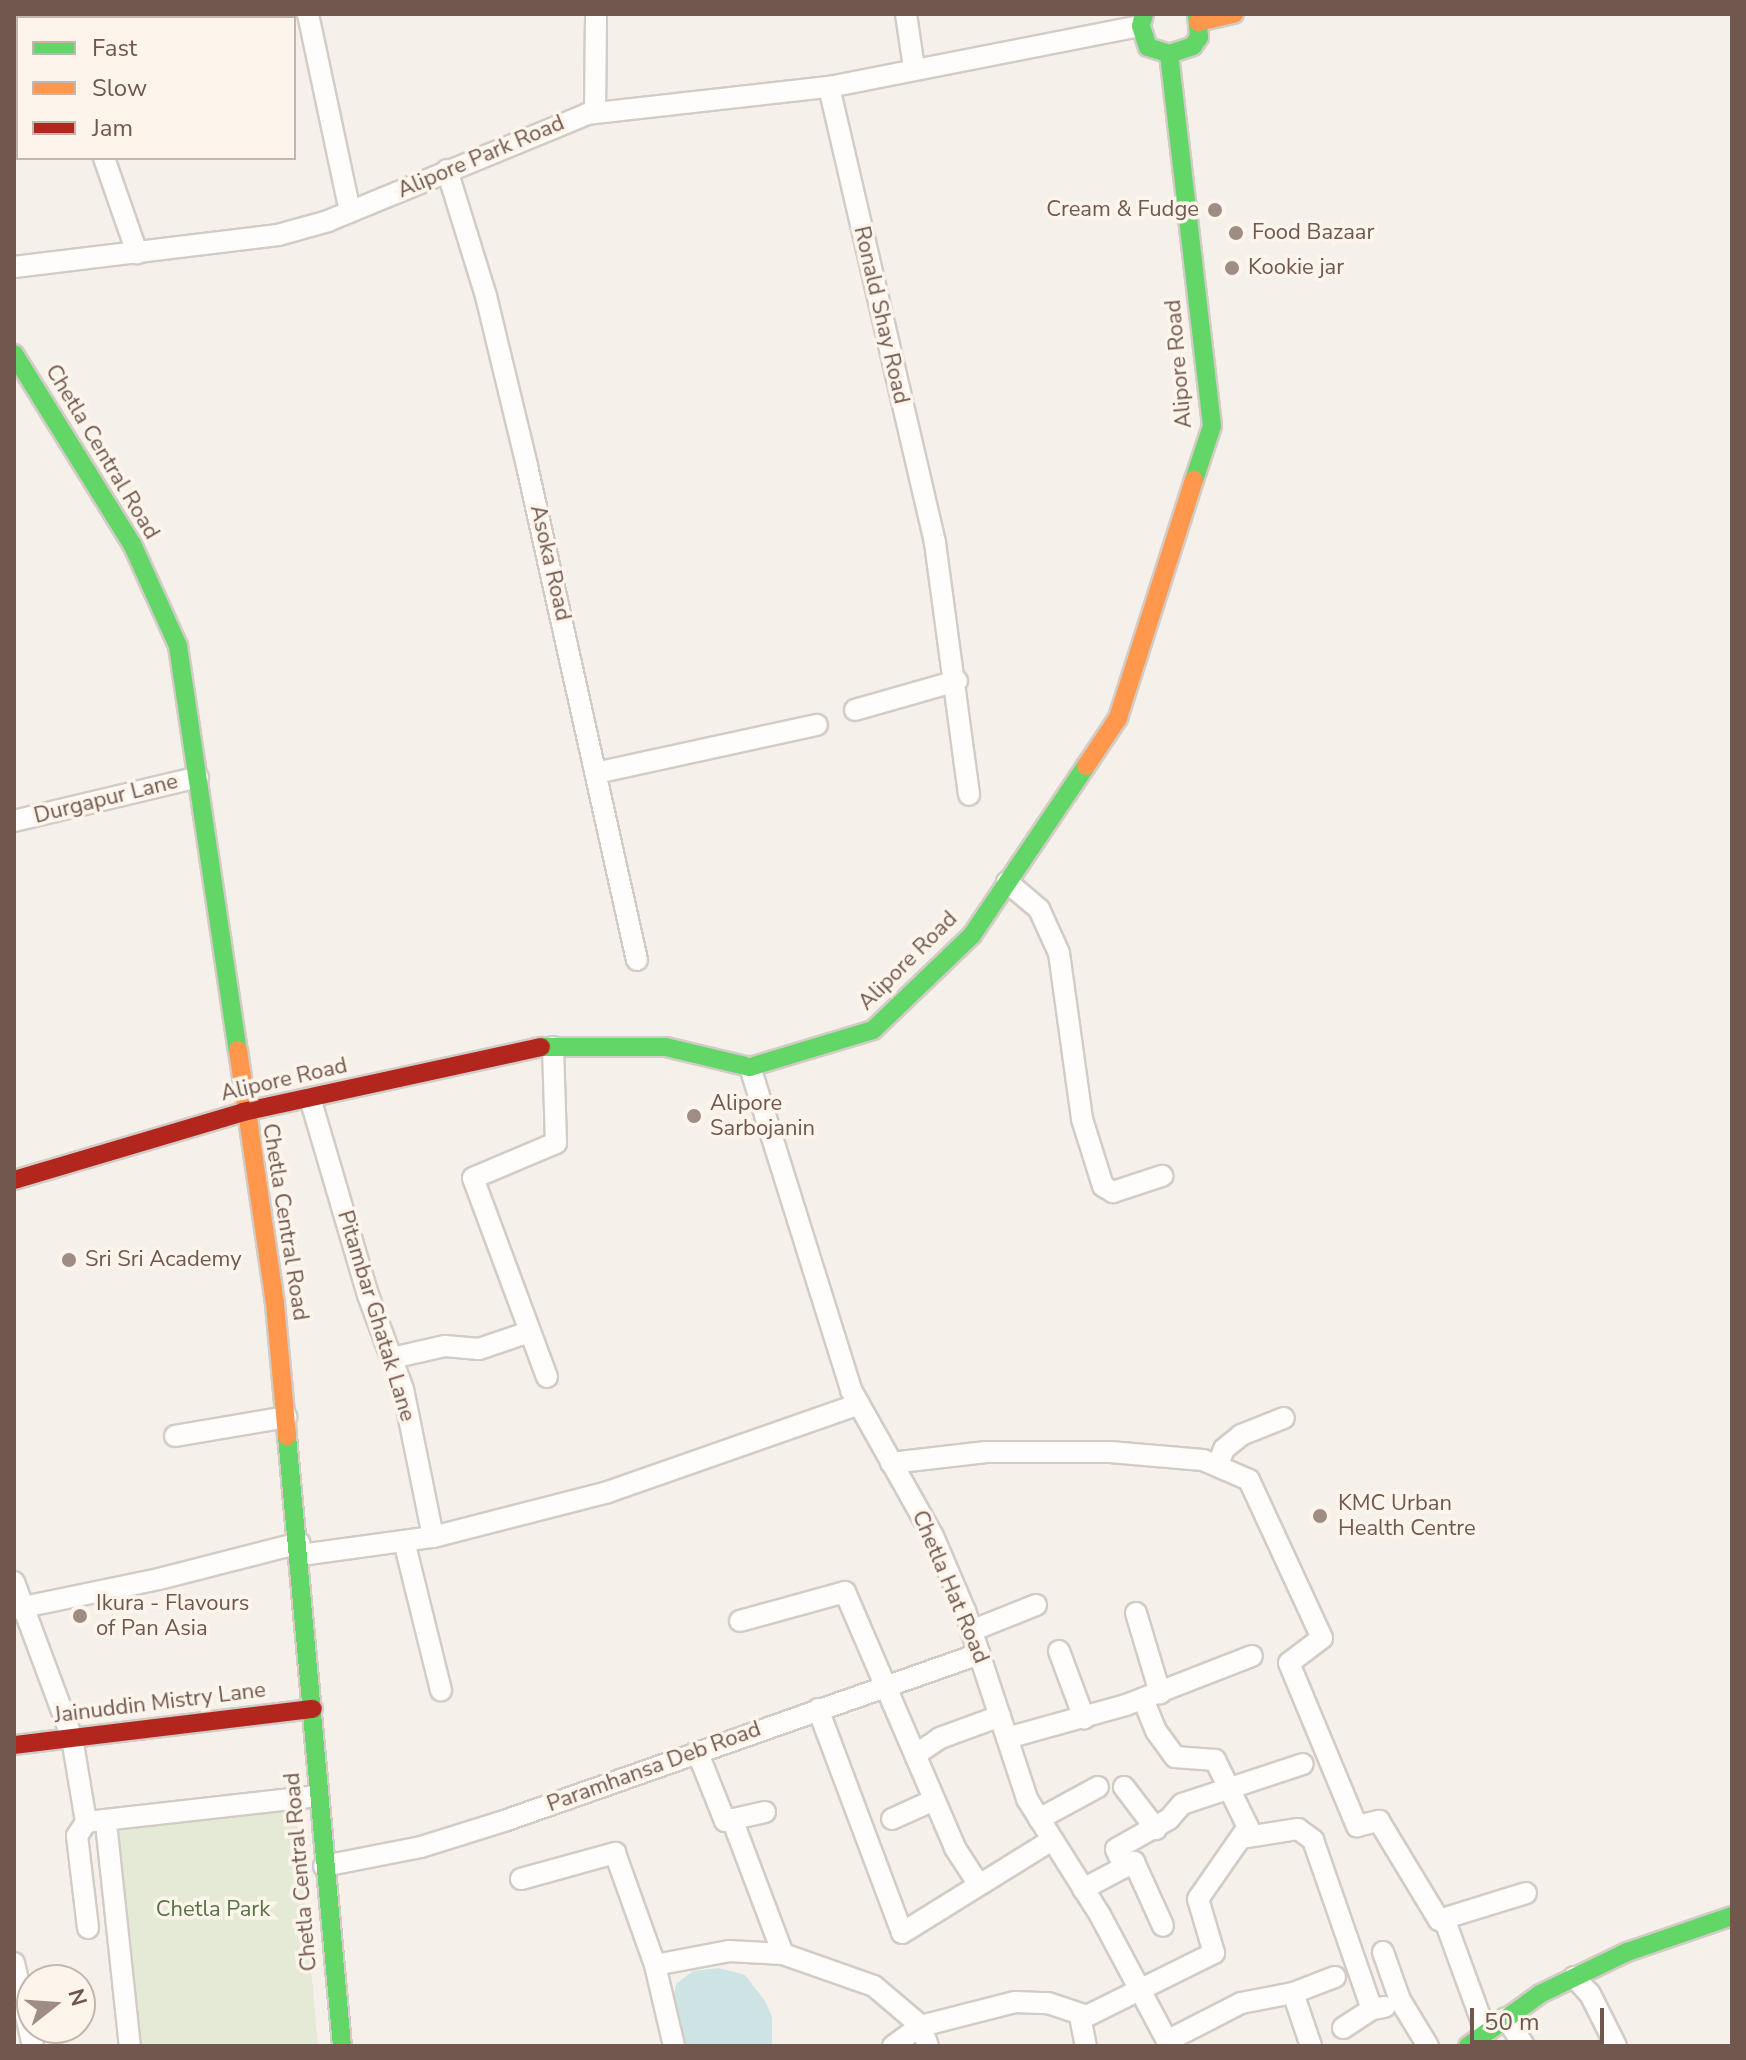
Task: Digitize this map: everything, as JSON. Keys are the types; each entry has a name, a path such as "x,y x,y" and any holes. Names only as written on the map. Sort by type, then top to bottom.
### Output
{"main road":[{"path":"1142,20 1148,47 1169,54 1193,46 1198,18 1234,14"},
{"name":"Alipore Road","path":"14,1180 243,1112 553,1047 666,1047 750,1067 873,1030 972,935 1118,718 1212,426 1169,54"},
{"name":"Chetla Central Road","path":"14,354 112,508 174,632 198,777 243,1112 275,1304 300,1549 317,1796 342,2046"},
{"name":"Jainuddin Mistry Lane","path":"14,1745 313,1709"},
{"path":"1468,2046 1506,2018 1574,1977 1627,1952 1732,1916"}],"street":[{"path":"308,14 350,212"},
{"path":"595,113 596,14"},
{"path":"906,14 914,68"},
{"name":"Alipore Park Road","path":"14,267 278,235 350,212 551,125 595,113 829,87 1142,20"},
{"name":"Ronald Shay Road","path":"829,87 935,543 957,681 969,795"},
{"path":"105,160 137,253"},
{"name":"Asoka Road","path":"447,170 490,311 637,960"},
{"path":"855,710 957,681"},
{"path":"596,773 817,725"},
{"name":"Durgapur Lane","path":"14,821 198,777"},
{"path":"1007,882 1039,909 1059,953 1082,1119 1103,1186 1113,1192 1162,1176"},
{"path":"547,1377 473,1178 556,1143 553,1047"},
{"name":"Chetla Hat Road","path":"750,1067 859,1404 933,1536 971,1631 1027,1799 1141,1989 1168,2043"},
{"name":"Pitambar Ghatak Lane","path":"310,1098 368,1295 392,1358 433,1537"},
{"path":"392,1358 445,1346 479,1349 529,1332"},
{"path":"18,1608 300,1549 433,1537 608,1492 859,1404"},
{"path":"175,1436 286,1417"},
{"path":"1218,1464 1224,1449 1241,1435 1284,1418"},
{"path":"891,1463 955,1454 1110,1452 1218,1464 1249,1480 1322,1638 1289,1663 1357,1826 1379,1821 1439,1920 1445,1921 1526,1893"},
{"path":"404,1541 441,1690"},
{"path":"14,1582 18,1608 72,1738 96,1823 130,2046"},
{"path":"740,1621 845,1592 955,1848 979,1885"},
{"path":"971,1631 1036,1605"},
{"path":"893,2046 1015,2002 1048,2003 1080,2016 1214,1953 1198,1899 1248,1827 1215,1760 1175,1757 1156,1731 1136,1613"},
{"path":"1059,1651 1084,1718"},
{"name":"Paramhansa Deb Road","path":"324,1866 421,1847 979,1654"},
{"path":"1007,1738 1152,1696 1252,1656"},
{"path":"818,1709 902,1933 1052,1840"},
{"path":"915,1755 940,1738 1000,1716"},
{"path":"697,1751 725,1821 765,1812"},
{"path":"1123,1865 1116,1849 1156,1829 1182,1804 1303,1764"},
{"path":"1039,1819 1098,1787"},
{"path":"1124,1787 1156,1829"},
{"path":"88,1928 77,1836 96,1823 317,1796"},
{"path":"892,1819 934,1800"},
{"path":"732,1819 783,1954"},
{"path":"1241,1838 1298,1829 1313,1840 1372,2009"},
{"path":"521,1879 615,1853 655,1965 674,2046"},
{"path":"1083,1889 1123,1865 1134,1862 1163,1926"},
{"path":"1445,1921 1486,2033"},
{"path":"655,1965 729,1951 783,1954 874,1986 925,2036"},
{"path":"1383,1952 1402,2004 1428,2046"},
{"path":"1168,2043 1241,2003 1293,1993 1335,1977"},
{"path":"1574,1977 1590,1994 1616,2046"},
{"path":"1293,1993 1311,2046"},
{"path":"1343,2028 1372,2009 1402,2004"},
{"path":"1078,2046 1086,2046 1080,2016"},
{"path":"1506,2018 1524,2046"}],"green space":[{"name":"Chetla Park","path":"296,1799 318,2046 135,2046 109,1828"}],"shaded area":[{"path":"719,1968 745,1975 765,2001 772,2017 772,2046 676,2046 670,2017 676,1984 693,1971"}],"traffic: fast":[{"path":"1144,14 1141,26 1148,47 1169,54 1193,46 1199,37 1197,14"},
{"path":"1169,54 1212,426 1194,480"},
{"path":"14,354 132,544 178,646 238,1050"},
{"path":"541,1047 666,1047 750,1067 873,1030 972,935 1086,766"},
{"path":"287,1436 342,2046"},
{"path":"1468,2046 1540,1994 1627,1952 1732,1916"}],"traffic: slow":[{"path":"1198,22 1234,14"},
{"path":"1086,766 1118,718 1194,480"},
{"path":"238,1050 275,1304 287,1436"}],"traffic: jam":[{"path":"14,1180 243,1112 541,1047"},
{"path":"14,1745 313,1709"}],"place":[{"name":"Cream & Fudge","path":"1215,210"},
{"name":"Food Bazaar","path":"1236,233"},
{"name":"Kookie jar","path":"1232,268"},
{"name":"Alipore Sarbojanin","path":"694,1116"},
{"name":"Sri Sri Academy","path":"69,1260"},
{"name":"KMC Urban Health Centre","path":"1320,1516"},
{"name":"Ikura - Flavours of Pan Asia","path":"80,1616"}]}
